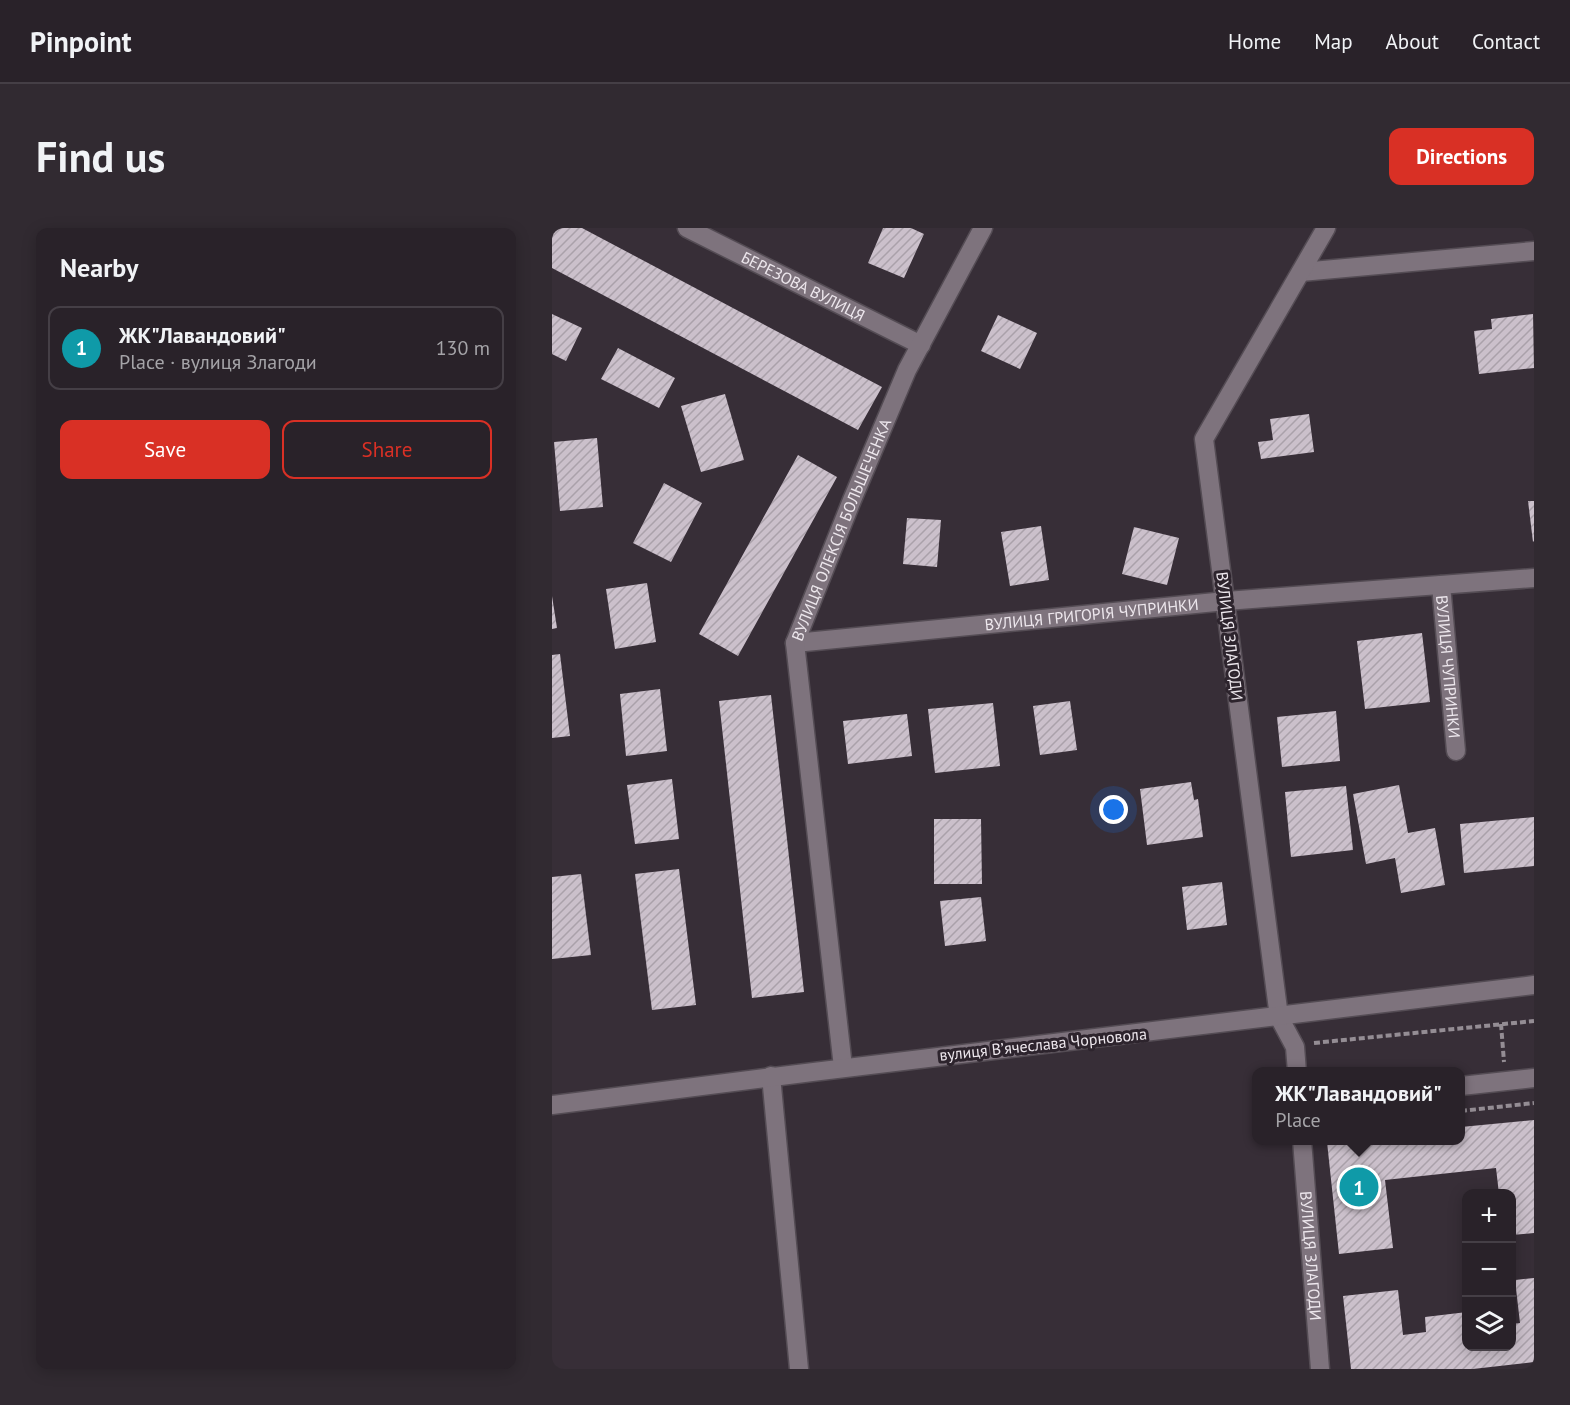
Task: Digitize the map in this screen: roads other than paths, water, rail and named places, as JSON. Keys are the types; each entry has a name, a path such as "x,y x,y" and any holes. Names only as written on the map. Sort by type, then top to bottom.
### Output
{"street":[{"name":"БЕРЕЗОВА ВУЛИЦЯ","path":"687,228 921,345"},
{"name":"ВУЛИЦЯ ОЛЕКСІЯ БОЛЬШЕЧЕНКА","path":"843,1067 795,643 907,370 983,228"},
{"name":"ВУЛИЦЯ ЗЛАГОДИ","path":"1297,1067 1295,1047 1279,1017 1204,439 1326,228"},
{"path":"1301,272 1534,251"},
{"name":"ВУЛИЦЯ ГРИГОРІЯ ЧУПРИНКИ","path":"795,643 1226,601 1534,578"},
{"name":"ВУЛИЦЯ ЧУПРИНКИ","path":"1441,585 1456,751"},
{"name":"вулиця Вʼячеслава Чорновола","path":"552,1105 843,1067 1534,985"},
{"path":"771,1076 799,1369"},
{"path":"1465,1086 1534,1078"},
{"name":"ВУЛИЦЯ ЗЛАГОДИ","path":"1302,1145 1320,1369"}],"place":[{"name":"ЖК\"Лавандовий\"","path":"1359,1187"}]}
